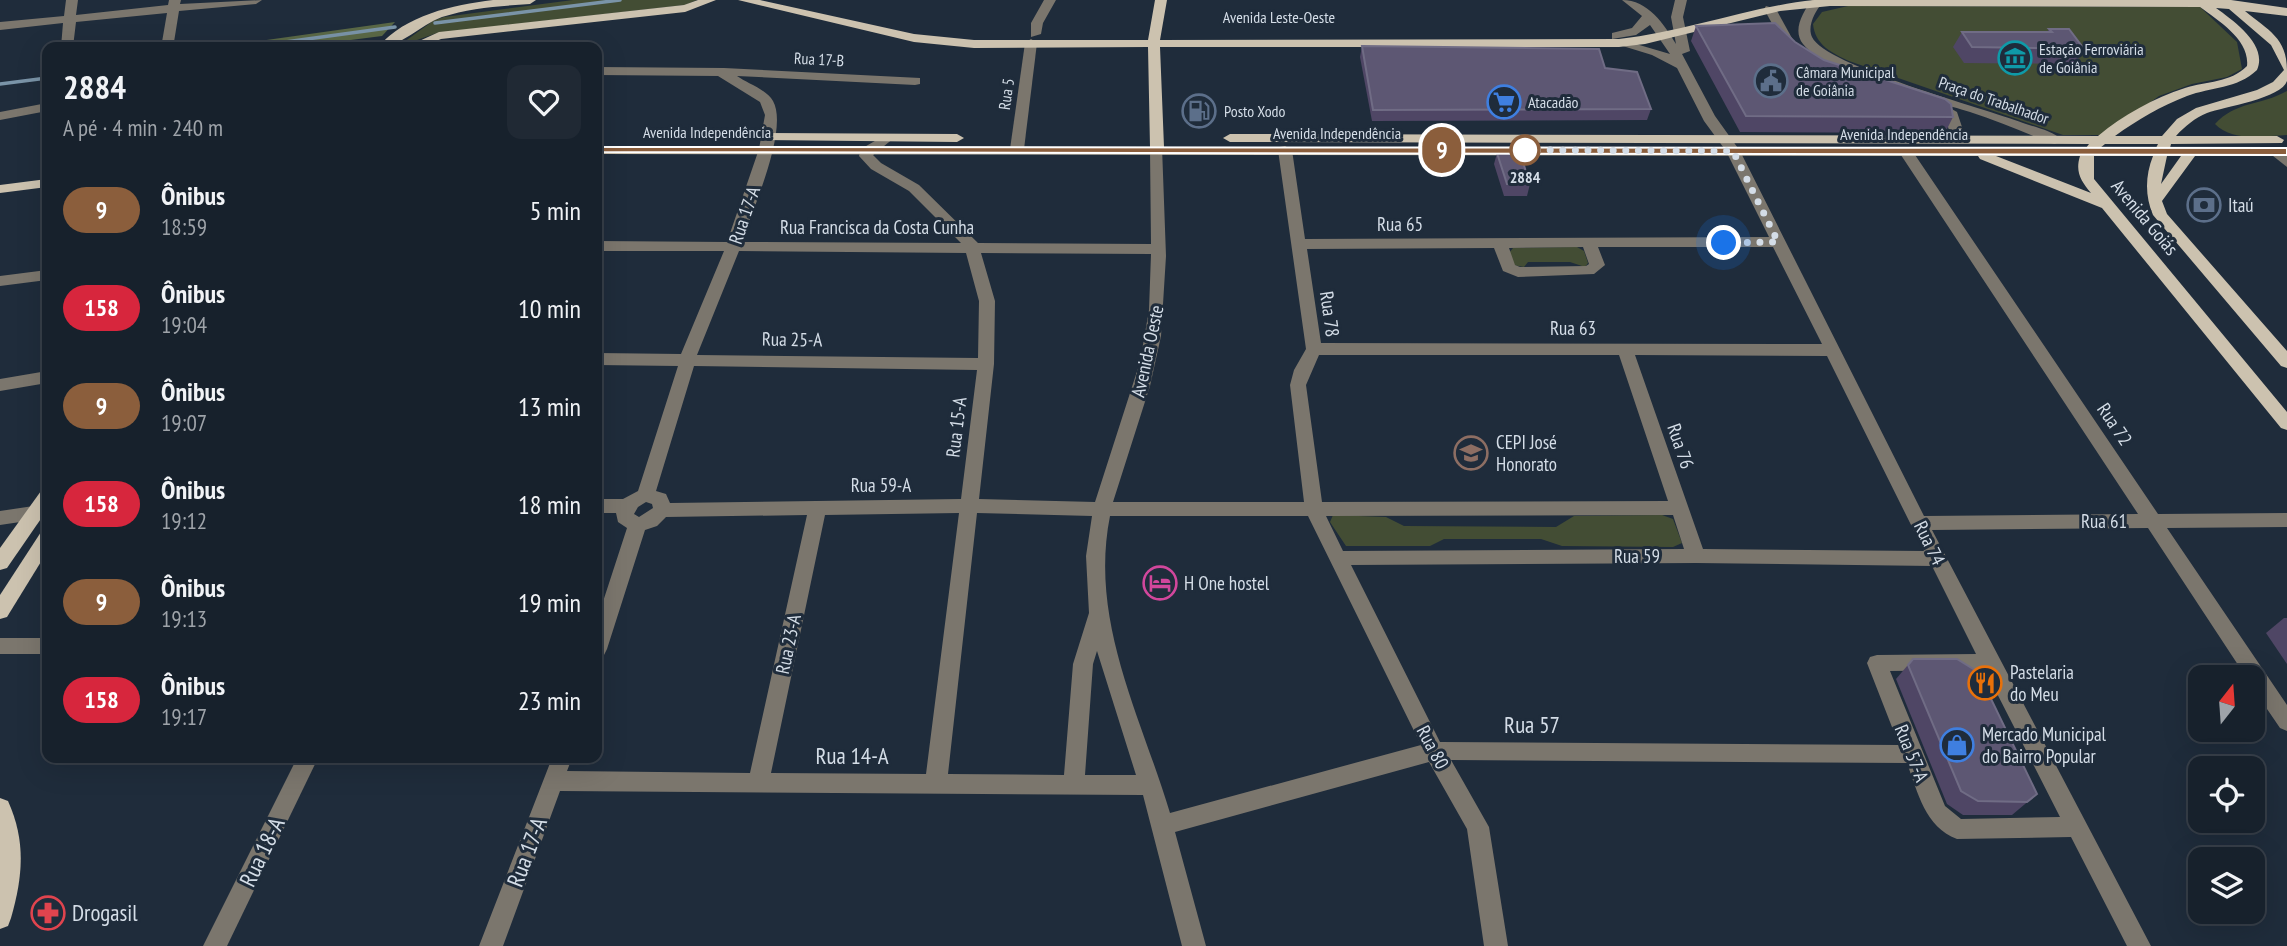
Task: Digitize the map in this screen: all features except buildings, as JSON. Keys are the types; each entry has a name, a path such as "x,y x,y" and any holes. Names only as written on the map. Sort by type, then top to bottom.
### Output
{"main road":[{"path":"391,42 412,26 441,12 530,0"},
{"path":"424,42 439,36 685,8 710,0"},
{"name":"Avenida Leste-Oeste","path":"744,0 914,38 974,44 1033,39 1154,38 1618,39 1661,31 1758,0"},
{"name":"Avenida Leste-Oeste","path":"798,0 930,28 1033,39"},
{"name":"Avenida Oeste","path":"1158,0 1154,38 1158,144"},
{"path":"2270,0 2287,3"},
{"name":"Avenida Leste-Oeste","path":"1678,25 1816,3 1866,1 2229,2 2287,12"},
{"path":"2088,153 2101,140 2171,98 2189,90 2246,76 2253,68 2255,59 2247,41 2201,2"},
{"path":"2163,146 2188,116 2256,94 2286,74 2276,44 2229,2"},
{"path":"2203,109 2210,125 2235,139"},
{"name":"Avenida Independência","path":"602,138 767,143 866,152 1018,144"},
{"name":"Avenida Independência","path":"602,150 887,138 1018,144 1729,145 1906,152 2088,153 2235,139 2287,139"},
{"name":"Avenida Independência","path":"1158,144 1285,150 1729,145 1959,139 2101,140 2163,146 2191,152 2281,152"},
{"name":"Avenida Goiás","path":"2163,146 2151,190 2160,215 2287,362"},
{"path":"1975,152 2104,204"},
{"path":"2154,203 2191,152"},
{"name":"Avenida Goiás","path":"2088,153 2084,164 2087,180 2104,204 2119,217 2287,424"},
{"path":"0,189 42,175"},
{"path":"0,179 42,182"},
{"path":"0,563 41,512"},
{"path":"0,611 42,545"},
{"path":"0,808 8,827 11,852 8,887 0,918"}],"street":[{"path":"68,42 72,0"},
{"path":"0,26 175,4 256,0"},
{"name":"Rua 5","path":"1018,144 1033,39 1037,23 1050,0"},
{"path":"1678,25 1681,0"},
{"name":"Rua 74","path":"1633,1 1661,31 1706,113 1729,145 1937,559 2140,946"},
{"name":"Praça do Trabalhador","path":"1816,3 1807,16 1805,32 1806,40 1814,49 1849,68 2003,119 2055,140"},
{"path":"168,42 175,4"},
{"path":"1770,9 1787,43 1804,58 1838,75 1983,124 2003,119"},
{"path":"1618,39 1638,30 1646,23 1648,15"},
{"name":"Rua 74","path":"1678,25 1681,45 1727,131 1729,145"},
{"name":"Avenida Leste-Oeste","path":"1618,39 1656,52 1682,66"},
{"path":"602,71 721,72"},
{"name":"Rua 17-B","path":"721,72 915,81"},
{"name":"Rua 17-A","path":"646,495 688,358 733,247 767,143 772,115 769,105 721,72"},
{"path":"0,117 42,108"},
{"path":"1950,112 1959,139"},
{"path":"866,152 887,138"},
{"name":"Avenida Oeste","path":"1158,144 1158,303 1148,361 1101,509 1095,555 1098,613 1107,660 1163,825 1194,946"},
{"name":"Rua 78","path":"1285,150 1314,349 1302,370 1298,385 1314,510 1337,558"},
{"name":"Rua 15-A","path":"866,152 876,166 914,188 972,246 987,301 986,364 936,782"},
{"name":"Rua 72","path":"1906,152 2287,722"},
{"path":"2281,152 2287,163"},
{"name":"Rua 65","path":"1300,244 1778,242"},
{"path":"1500,243 1508,268 1518,271 1589,271 1597,265 1589,243"},
{"name":"Rua Francisca da Costa Cunha","path":"602,246 1158,249"},
{"path":"0,281 42,276"},
{"name":"Rua 63","path":"1314,349 1831,350"},
{"name":"Rua 76","path":"1625,349 1696,556"},
{"name":"Rua 25-A","path":"602,359 986,364"},
{"path":"0,385 42,378"},
{"path":"646,495 660,499 662,510 650,522 637,525 624,517 626,506 634,498 646,495"},
{"path":"602,506 626,506"},
{"name":"Rua 59-A","path":"662,510 967,506 1101,509"},
{"name":"Rua 23-A","path":"758,782 818,507"},
{"path":"1101,509 1680,508"},
{"path":"0,518 41,512"},
{"name":"Rua 61","path":"1921,523 2287,520"},
{"path":"602,634 637,525"},
{"name":"Rua 59","path":"1337,558 1696,556 1937,559"},
{"name":"Rua 80","path":"1337,558 1434,751 1478,827 1496,946"},
{"name":"Avenida Oeste","path":"1074,784 1083,664 1098,613"},
{"path":"0,646 42,646"},
{"name":"Rua 57-A","path":"1991,662 1877,663 1911,754 1937,813 1957,829 2077,827"},
{"name":"Rua 57","path":"1163,825 1434,751 1911,754"},
{"name":"Rua 18-A","path":"215,946 306,763"},
{"name":"Rua 17-A","path":"491,946 560,763"},
{"name":"Rua 14-A","path":"554,781 1150,785"}],"green space":[{"path":"573,0 697,0 685,5 437,33 404,42 433,21 444,17"},
{"path":"1848,6 2200,7 2237,42 2242,69 2227,77 2192,84 2159,96 2106,135 2063,135 1849,61 1831,51 1817,38 1813,24 1822,12"},
{"path":"395,22 382,36 335,42 252,42"},
{"path":"2287,91 2287,135 2239,136 2222,130 2215,124 2231,111"},
{"path":"1577,247 1584,251 1588,263 1585,267 1570,262 1528,262 1524,267 1513,265 1509,253 1513,248"},
{"path":"1333,515 1386,517 1404,526 1556,527 1574,516 1662,515 1673,519 1682,543 1673,547 1562,546 1541,539 1444,539 1430,546 1346,546 1330,522"}],"waterway":[{"path":"435,23 620,0"},
{"path":"285,42 395,27"},
{"path":"0,84 42,79"}],"bus line":[{"name":"9","path":"602,150 2287,152"}],"place":[{"name":"Estação Ferroviária de Goiânia","path":"2015,58"},
{"name":"Câmara Municipal de Goiânia","path":"1771,81"},
{"name":"Atacadão","path":"1504,102"},
{"name":"Posto Xodo","path":"1199,111"},
{"name":"2884","path":"1525,150"},
{"name":"Itaú","path":"2204,205"},
{"name":"CEPI José Honorato","path":"1471,453"},
{"name":"H One hostel","path":"1160,583"},
{"name":"Pastelaria do Meu","path":"1985,683"},
{"name":"Mercado Municipal do Bairro Popular","path":"1957,745"},
{"name":"Drogasil","path":"48,913"}],"route":[{"path":"1525,150 1733,151 1778,242 1724,243"}]}
